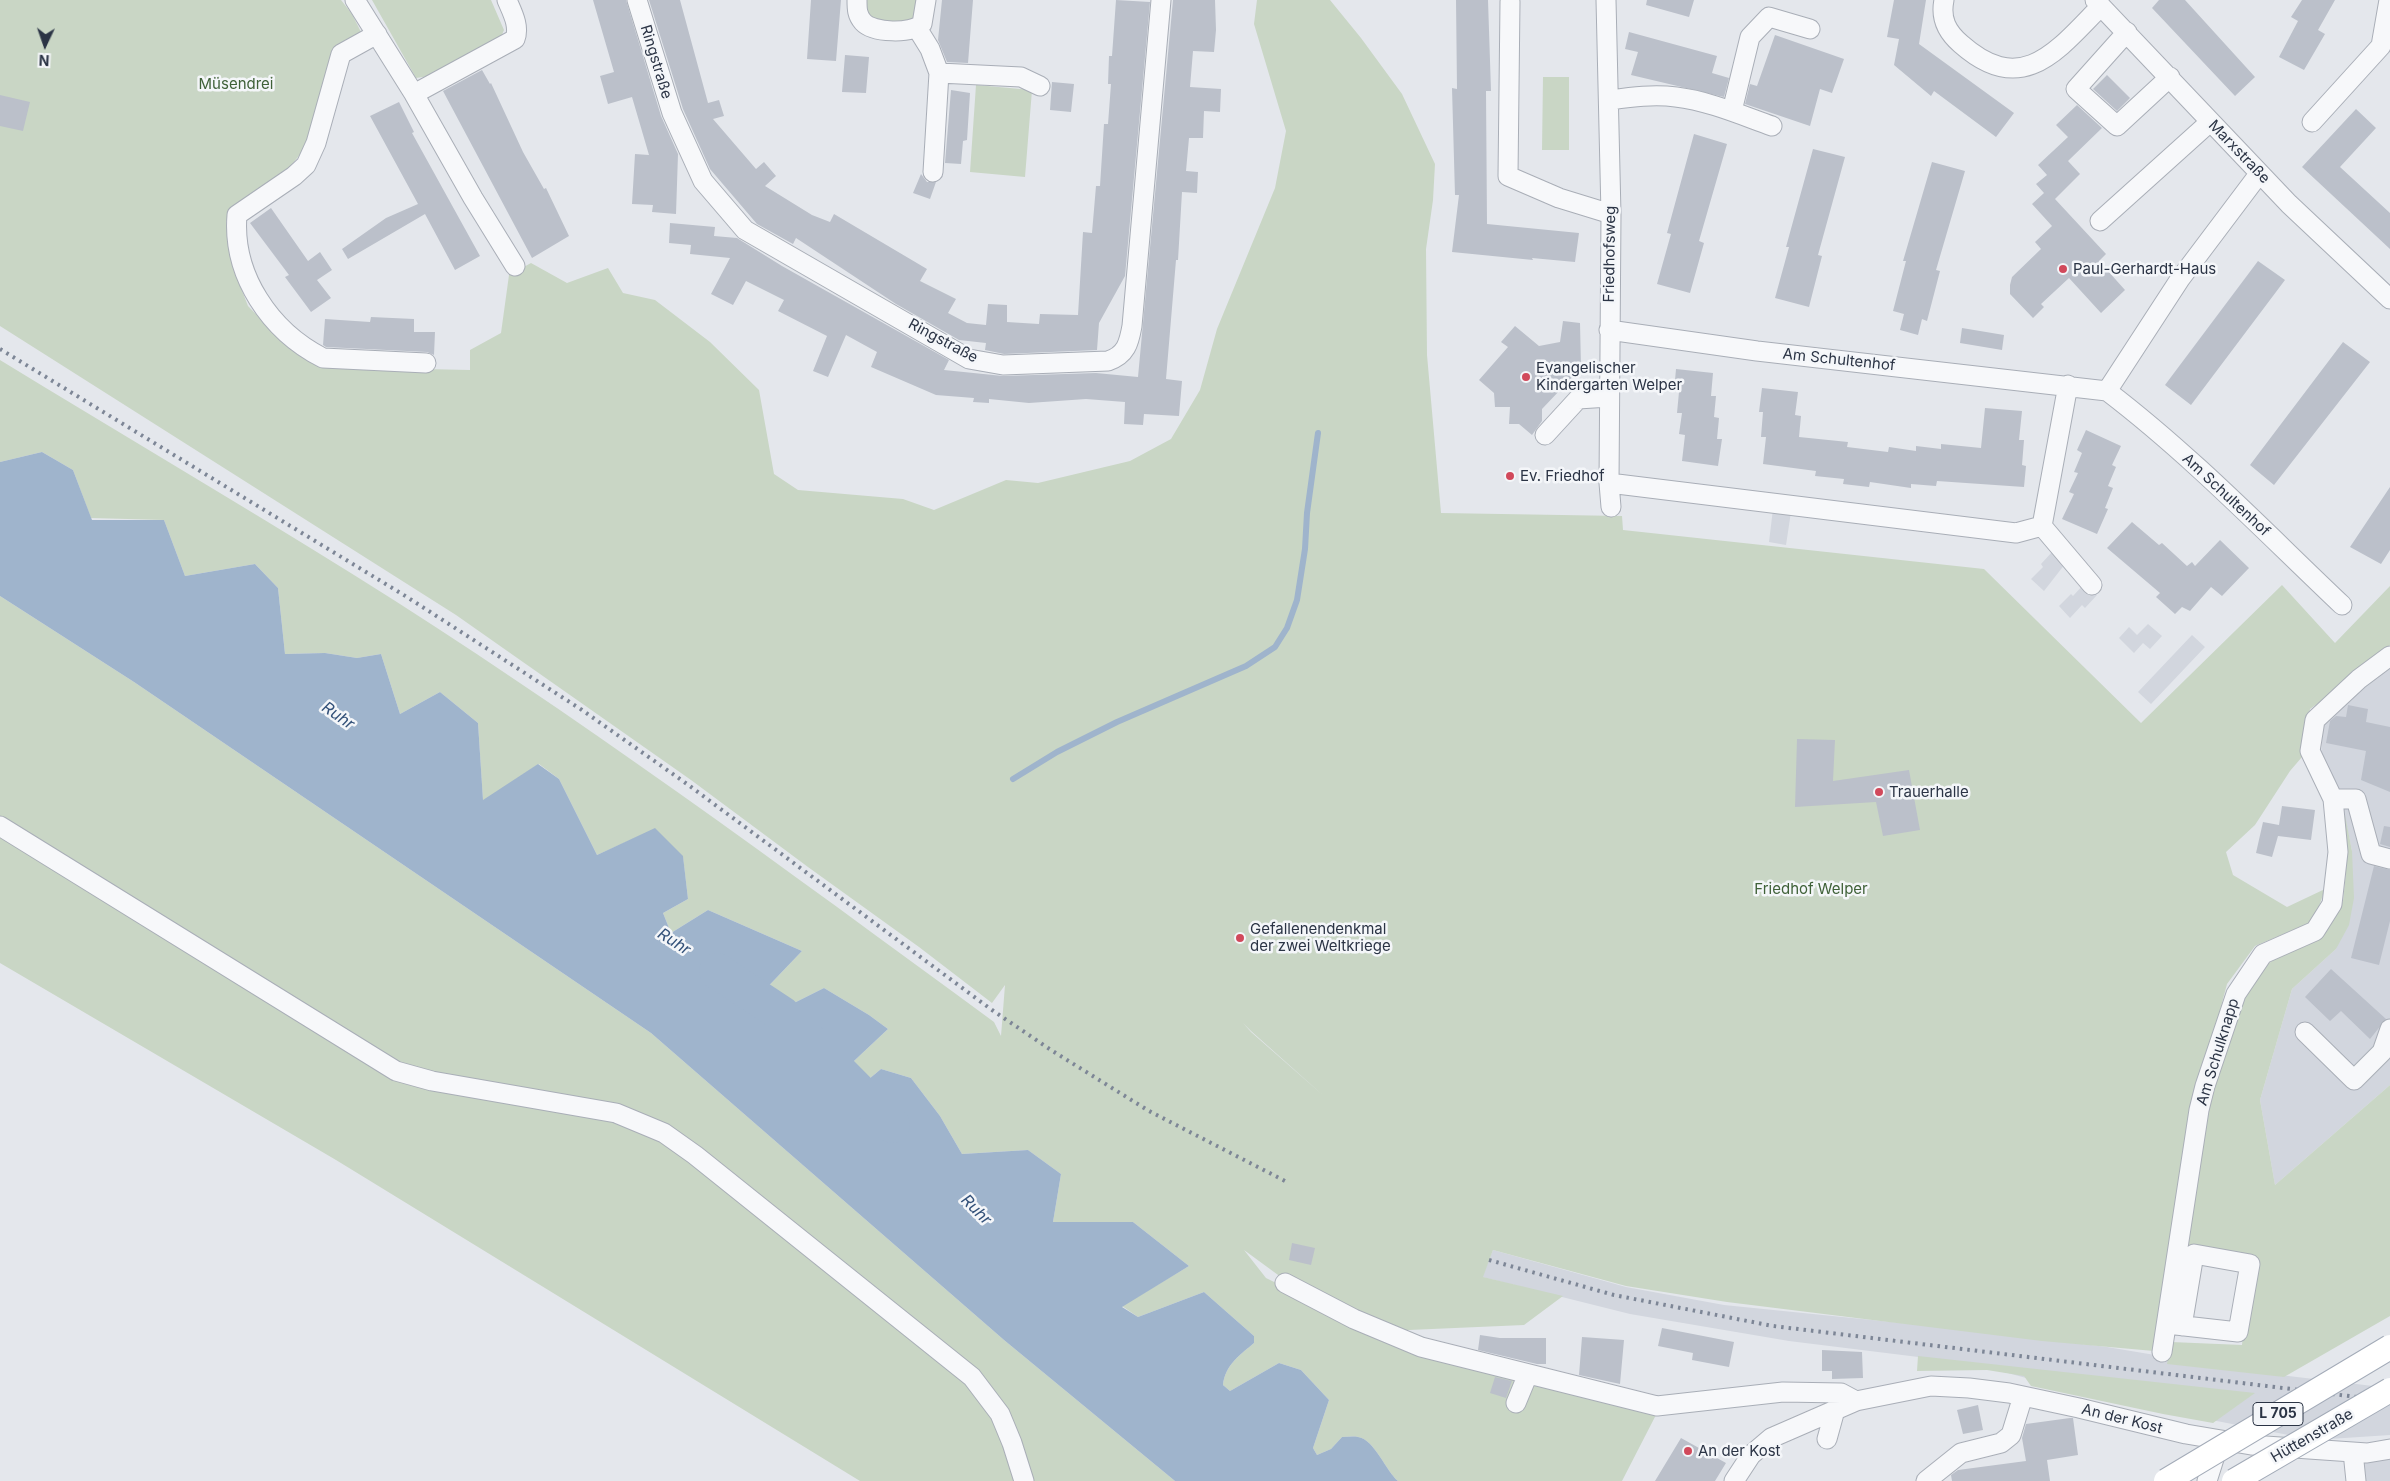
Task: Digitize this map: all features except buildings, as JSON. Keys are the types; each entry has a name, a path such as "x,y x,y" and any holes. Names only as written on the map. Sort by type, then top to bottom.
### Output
{"main road":[{"name":"L 705","path":"2166,1481 2390,1347"},
{"name":"Hüttenstraße","path":"2234,1481 2390,1390"}],"street":[{"path":"355,0 414,94 473,198 515,266"},
{"path":"414,94 515,39 517,33 516,25 507,0"},
{"name":"Ringstraße","path":"637,0 672,113 703,181 745,230 969,358 1003,365 1108,362 1122,355 1127,346 1132,326 1161,0"},
{"path":"857,0 858,14 864,23 872,29 912,31 922,24 926,0"},
{"name":"Friedhofsweg","path":"1606,0 1610,100 1609,483 1611,507"},
{"path":"1944,0 1944,20 1950,34 1983,60 2007,69 2028,66 2048,55 2068,39 2098,3"},
{"path":"2312,122 2386,49 2389,0"},
{"path":"1510,2 1508,176 1559,198 1611,214"},
{"name":"Marxstraße","path":"2098,3 2260,174 2390,299"},
{"path":"1732,111 1750,37 1769,17 1810,29"},
{"path":"918,28 930,49 939,73 933,172"},
{"path":"2127,32 2076,89 2117,126 2170,77"},
{"path":"377,34 341,54 316,143 306,165 294,176 237,215 236,244 253,291 281,329 298,344 323,358 426,363"},
{"path":"939,73 1022,77 1040,86"},
{"path":"1610,100 1640,96 1676,97 1732,111 1772,126"},
{"path":"2100,221 2210,122"},
{"path":"2107,391 2180,279 2260,174"},
{"name":"Am Schultenhof","path":"1609,330 1757,351 2068,385 2107,391 2146,421 2218,486 2342,604"},
{"path":"2042,526 2068,385"},
{"path":"1545,435 1578,399 1609,397"},
{"path":"1609,483 2016,534 2042,526"},
{"path":"2042,526 2092,586"},
{"name":"Am Schulknapp","path":"2162,1352 2175,1325 2199,1110 2205,1086 2236,994 2263,954 2315,931 2332,904 2338,852 2333,799 2310,751 2315,720 2359,679 2390,656"},
{"path":"2333,799 2356,799 2371,854 2390,859"},
{"path":"0,826 396,1071 432,1081 616,1112 664,1133 972,1377 1000,1414 1012,1443 1024,1481"},
{"path":"2306,1032 2354,1080 2382,1052 2390,1029"},
{"path":"2194,1254 2250,1264 2238,1332 2175,1325 2194,1254"},
{"path":"1285,1282 1354,1319 1421,1347 1657,1406 1783,1392 1841,1393 1856,1401"},
{"path":"1516,1403 1528,1374"},
{"name":"An der Kost","path":"1734,1481 1751,1455 1771,1438 1856,1401 1930,1386 1970,1388 2023,1396 2186,1434 2251,1445 2367,1453 2390,1449"},
{"path":"1926,1481 1962,1453 2001,1443 2011,1435 2023,1396"},
{"path":"1827,1439 1835,1410"},
{"path":"2207,1481 2220,1440"},
{"path":"2353,1452 2356,1481"}],"shaded area":[{"path":"1773,509 1791,512 1786,545 1769,542"},
{"path":"2052,552 2065,564 2044,591 2031,579 2043,567 2041,564"},
{"path":"2085,583 2097,595 2085,608 2082,605 2070,618 2059,606 2071,594 2073,596"},
{"path":"2148,624 2162,636 2150,649 2143,643 2134,653 2119,638 2129,627 2137,635"},
{"path":"2192,635 2205,647 2151,704 2138,692"},
{"path":"2390,663 2390,1085 2275,1185 2260,1100 2292,989 2336,949 2352,851 2341,798 2321,757 2323,718"},
{"path":"1493,1250 1626,1287 1724,1305 1961,1329 2107,1347 2263,1373 2390,1388 2390,1435 2314,1440 2099,1398 1975,1364 1789,1341 1630,1314 1482,1277"},
{"path":"2390,1452 2390,1481 2365,1481 2360,1455"}],"green space":[{"path":"0,0 341,0 352,14 363,36 338,49 319,101 309,143 286,172 265,186 226,221 234,270 248,306 289,348 332,367 470,370 470,350 501,333 509,275 531,263 567,283 608,268 623,293 655,300 710,342 759,390 774,474 798,490 903,499 934,510 1006,480 1038,483 1130,461 1171,439 1200,390 1217,329 1275,188 1286,131 1254,24 1257,0 1330,0 1361,38 1402,94 1435,164 1433,200 1426,249 1427,355 1441,513 1622,516 1623,530 1984,569 2141,723 2282,585 2335,643 2390,586 2390,645 2351,680 2310,709 2302,757 2290,771 2255,825 2226,852 2233,875 2287,907 2325,889 2314,921 2255,946 2227,984 2188,1131 2154,1351 2042,1341 1727,1302 1626,1286 1493,1250 1483,1277 1563,1296 1524,1325 1386,1331 1355,1319 1289,1283 1244,1250 1266,1278 1353,1321 1421,1349 1658,1411 1622,1481 1398,1481 1375,1449 1364,1439 1358,1437 1342,1437 1331,1449 1317,1455 1313,1448 1329,1400 1301,1370 1279,1363 1230,1391 1223,1385 1230,1366 1254,1343 1254,1336 1204,1292 1138,1317 1122,1306 1189,1266 1133,1222 1053,1222 1061,1174 1028,1150 962,1154 940,1116 911,1078 881,1069 851,1094 838,1076 888,1029 869,1015 824,988 776,1012 759,996 802,951 708,910 671,933 663,913 688,899 683,857 655,829 597,855 559,779 539,764 483,801 478,723 440,692 400,714 381,654 357,658 325,653 285,654 278,588 255,564 185,576 164,520 91,518 73,470 42,452 0,462 0,360 354,575 518,681 678,792 994,1022 1001,1036 1005,985 992,1003 919,947 691,780 456,615 0,326","holes":["1243,1023 1325,1097 1251,1031"]},
{"path":"372,0 491,0 504,30 501,37 436,75 416,78"},
{"path":"864,0 918,0 917,13 908,23 881,23 867,15"},
{"path":"1543,77 1569,77 1569,150 1542,150"},
{"path":"976,85 1032,90 1025,177 970,172"},
{"path":"0,596 134,682 651,1033 1004,1340 1175,1481 860,1481 336,1160 0,963"},
{"path":"2345,815 2352,851 2354,898 2349,925 2336,949 2292,989 2260,1100 2275,1185 2390,1085 2390,1316 2284,1377 2167,1364 2171,1342 2242,1345 2250,1259 2186,1245 2210,1097 2241,999 2257,973 2283,952 2330,924 2343,901 2346,872"},
{"path":"1918,1356 2255,1393 2213,1423 2031,1386 2024,1376 1987,1370 1917,1371"}],"water":[{"path":"42,452 73,470 92,520 164,520 185,576 255,564 278,588 285,654 325,653 357,658 381,654 400,714 440,692 478,723 483,800 538,764 559,779 597,855 655,828 683,856 688,899 663,913 671,933 708,910 802,951 758,997 776,1012 824,988 869,1015 888,1029 838,1076 851,1094 881,1069 911,1078 940,1116 962,1154 1028,1150 1061,1174 1053,1222 1133,1222 1189,1266 1122,1307 1138,1317 1204,1292 1254,1336 1254,1343 1230,1366 1223,1385 1230,1391 1279,1363 1301,1370 1329,1400 1313,1448 1317,1455 1331,1449 1342,1437 1358,1437 1364,1439 1375,1449 1398,1481 1175,1481 1004,1340 651,1033 134,682 0,596 0,462"}],"waterway":[{"path":"1013,779 1057,752 1117,722 1246,666 1275,647 1287,628 1297,600 1305,549 1307,513 1318,433"},
{"name":"Ruhr","path":"717,971 782,1014 892,1125"}],"railway":[{"path":"0,349 407,597 582,710 687,784 992,1010 1051,1050 1149,1111 1287,1182"},
{"path":"1489,1260 1614,1295 1773,1326 2390,1401"}],"place":[{"name":"Paul-Gerhardt-Haus","path":"2063,269"},
{"name":"Evangelischer Kindergarten Welper","path":"1526,377"},
{"name":"Ev. Friedhof","path":"1510,476"},
{"name":"Trauerhalle","path":"1879,792"},
{"name":"Gefallenendenkmal der zwei Weltkriege","path":"1240,938"},
{"name":"An der Kost","path":"1688,1451"}],"park label":[{"name":"Müsendrei","path":"236,84"},
{"name":"Friedhof Welper","path":"1811,889"}]}
